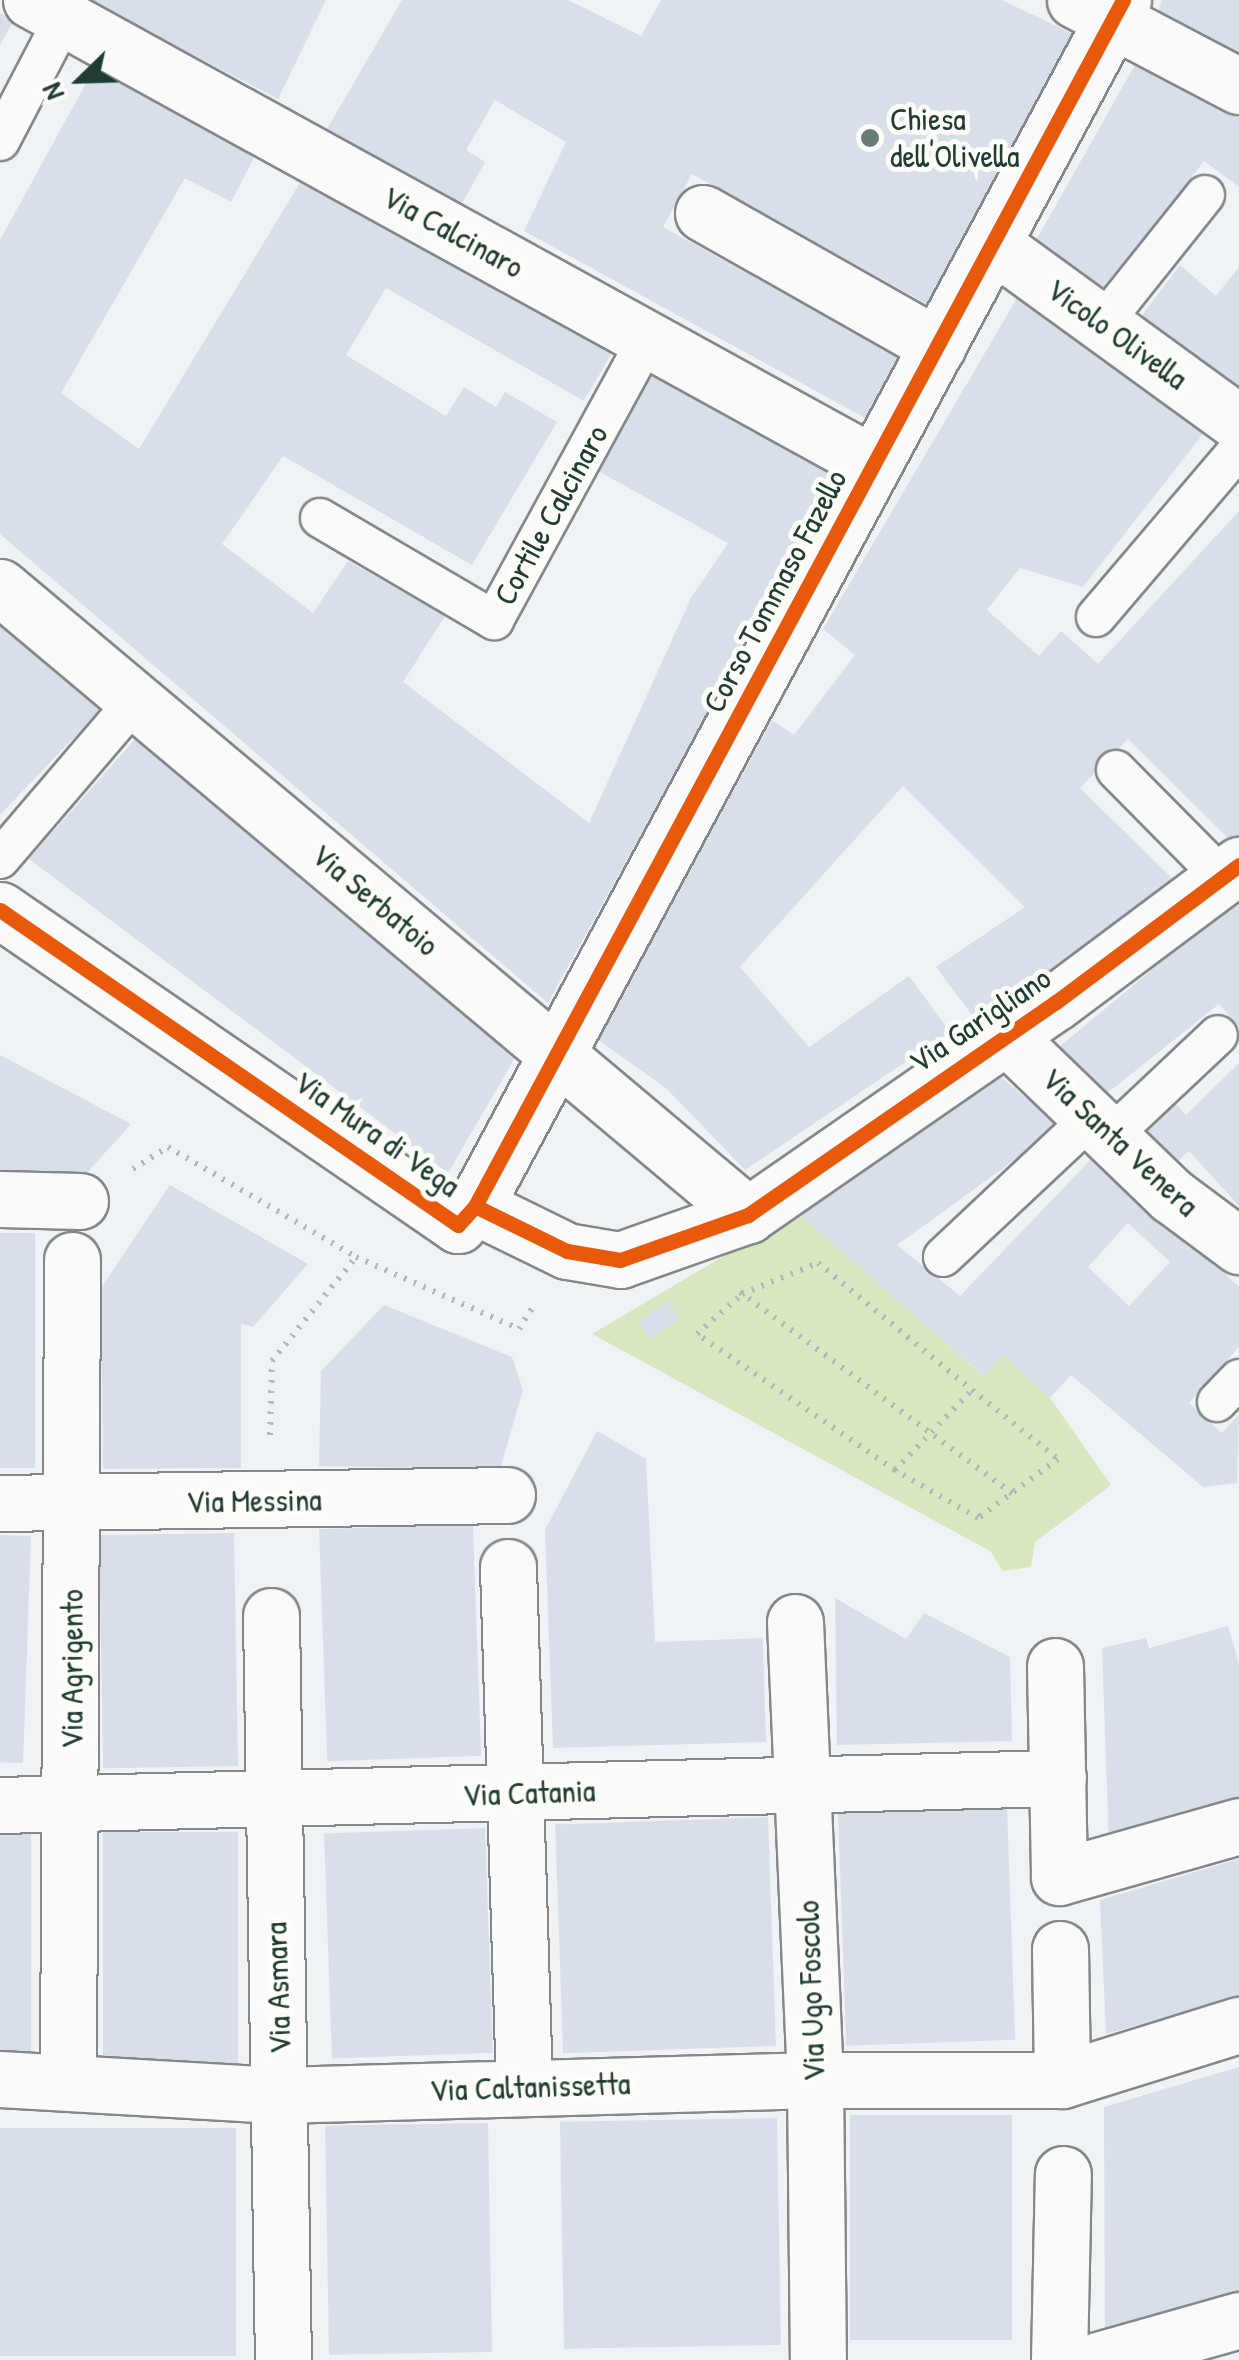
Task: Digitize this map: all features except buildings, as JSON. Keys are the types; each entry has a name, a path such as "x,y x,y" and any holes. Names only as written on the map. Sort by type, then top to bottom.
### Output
{"street":[{"path":"1104,7 1239,86"},
{"name":"Corso Tommaso Fazello","path":"475,1206 994,244 1104,7"},
{"name":"Via Calcinaro","path":"48,9 874,464"},
{"path":"703,212 938,346"},
{"name":"Vicolo Olivella","path":"994,244 1239,423"},
{"name":"Via Serbatoio","path":"0,588 748,1215"},
{"name":"Via Garigliano","path":"748,1215 1232,872"},
{"name":"Via Mura di Vega","path":"0,910 458,1226 475,1206 567,1251 620,1260 748,1215"},
{"name":"Via Santa Venera","path":"1004,1034 1104,1124 1172,1196 1239,1246"},
{"path":"0,1199 80,1201"},
{"name":"Via Agrigento","path":"68,2079 72,1260"},
{"name":"Via Messina","path":"0,1502 70,1505 507,1494"},
{"path":"508,1567 524,2086"},
{"name":"Via Asmara","path":"271,1616 283,2360"},
{"name":"Via Ugo Foscolo","path":"795,1622 814,2080 818,2360"},
{"path":"1056,1666 1059,1877 1239,1826"},
{"name":"Via Catania","path":"0,1804 72,1806 1058,1778"},
{"path":"1060,1949 1062,2080"},
{"name":"Via Caltanissetta","path":"0,2079 68,2079 281,2095 814,2080 1062,2080 1239,2024"},
{"path":"1059,2360 1063,2174"},
{"path":"1098,2360 1239,2320"}],"lane":[{"path":"0,141 48,9"},
{"path":"1102,324 1205,195"},
{"name":"Cortile Calcinaro","path":"320,518 494,620 648,338"},
{"path":"1096,617 1239,449"},
{"path":"0,859 136,700"},
{"path":"1116,770 1232,872"},
{"path":"944,1257 1218,1035"}],"path":[{"path":"168,1147 356,1257 501,1322"},
{"path":"679,1240 742,1294 1013,1494"},
{"path":"269,1500 272,1361 356,1257"},
{"path":"818,1264 1058,1460 978,1518 895,1470 697,1334 742,1294 818,1264"},
{"path":"895,1470 972,1390"}],"green space":[{"path":"798,1212 981,1374 1001,1350 1050,1398 1111,1485 1035,1542 1031,1567 1003,1571 990,1551 592,1334"}],"cycle path":[{"path":"475,1206 1123,0"},
{"path":"0,910 458,1225 475,1206 567,1251 620,1260 748,1215 1056,1002 1239,865"}],"place":[{"name":"Chiesa dell'Olivella","path":"870,138"}]}
